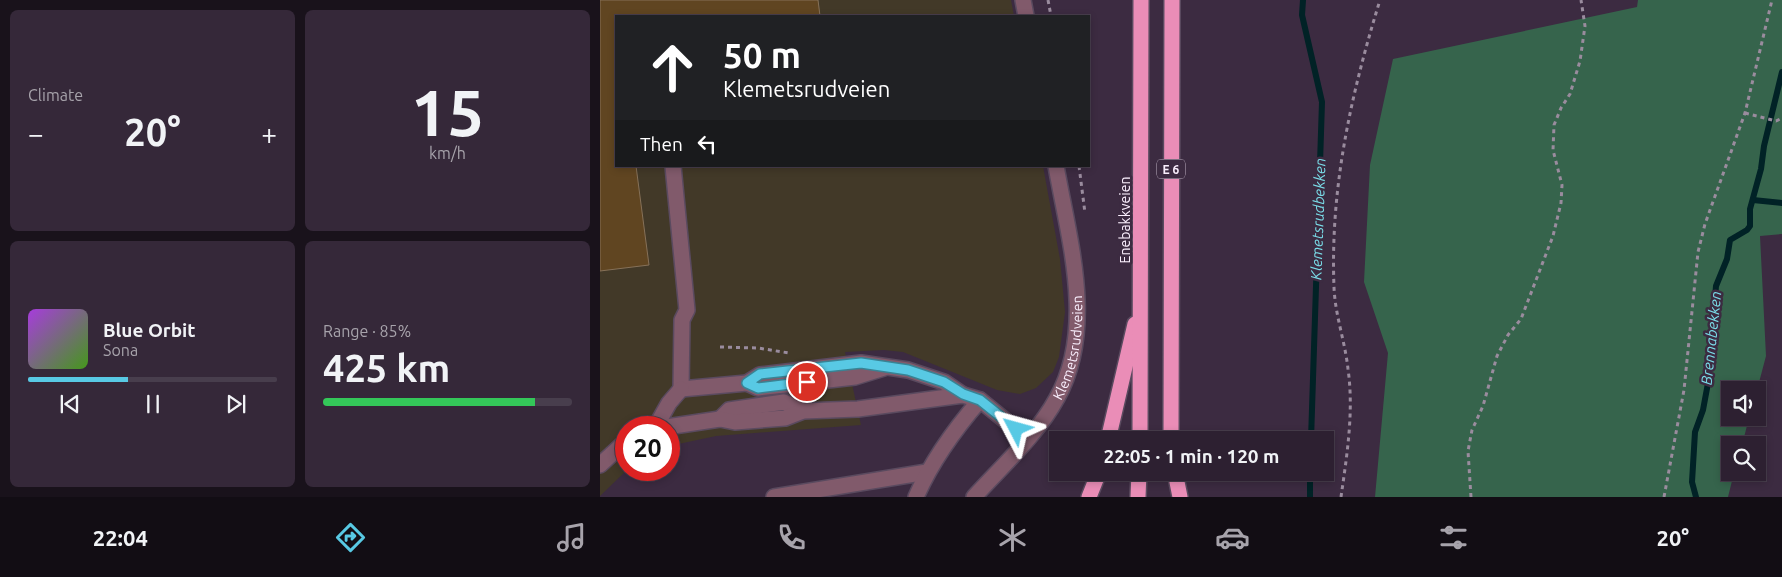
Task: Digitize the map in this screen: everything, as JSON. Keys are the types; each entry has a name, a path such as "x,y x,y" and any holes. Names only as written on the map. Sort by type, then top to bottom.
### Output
{"highway":[{"name":"Enebakkveien","path":"1140,431 1141,0"},
{"name":"E 6","path":"1171,431 1172,0"},
{"name":"E 6","path":"1110,431 1141,296"},
{"path":"1089,497 1095,481"},
{"path":"1138,497 1139,481"},
{"path":"1171,481 1171,497"},
{"path":"1177,481 1180,497"}],"street":[{"path":"1023,0 1026,15"},
{"path":"662,416 669,403 681,389 682,320 687,310 673,167"},
{"name":"Klemetsrudveien","path":"974,497 1027,438 1057,399 1071,366 1077,316 1075,278 1056,167"},
{"path":"681,389 747,383 760,374 861,363 908,370 944,382 963,394 980,400 1027,438"},
{"path":"680,425 720,419 735,422 785,418 803,411 858,409 963,394"},
{"path":"916,497 927,472 956,428 980,400"},
{"path":"600,465 615,451"},
{"path":"774,497 927,472"}],"path":[{"path":"1048,0 1051,15"},
{"path":"1342,497 1348,444 1350,390 1348,368 1335,309 1333,285 1339,169 1352,98 1380,0"},
{"path":"1471,497 1468,451 1472,430 1483,406 1497,356 1508,335 1520,319 1539,273 1553,236 1561,203 1562,185 1553,150 1554,125 1561,108 1570,94 1580,61 1585,26 1581,0"},
{"path":"1664,497 1684,390 1698,252 1705,224 1745,113 1772,0"},
{"path":"1745,113 1776,121 1782,118"},
{"path":"720,347 758,348 790,354"}],"shaded area":[{"path":"600,0 1011,0 1014,15 615,15 615,167 1043,167 1060,259 1065,312 1059,357 1053,372 1036,388 1020,394 997,390 903,352 884,350 845,352 861,425 716,436 680,444 680,416 615,416 616,481 600,496"}],"green space":[{"path":"1638,0 1782,0 1782,234 1760,236 1766,356 1759,381 1721,381 1721,426 1747,426 1744,436 1721,436 1721,481 1732,481 1728,497 1375,497 1388,353 1364,282 1370,165 1393,59 1637,7"}],"building":[{"path":"600,0 818,0 820,15 615,15 615,167 636,167 649,265 600,271"}],"waterway":[{"name":"Klemetsrudbekken","path":"1303,0 1302,15 1322,102 1311,431"},
{"name":"Brennabekken","path":"1696,497 1692,482 1695,432 1703,410 1708,383 1716,286 1727,259 1730,240 1747,230 1750,226 1750,209 1761,169 1764,146 1782,72"},
{"path":"1753,200 1782,203"},
{"name":"Klemetsrudbekken","path":"1310,481 1310,497"}],"route":[{"path":"807,382 758,388 747,383 760,374 861,363 908,370 944,382 963,394 980,400 1016,429"}]}
